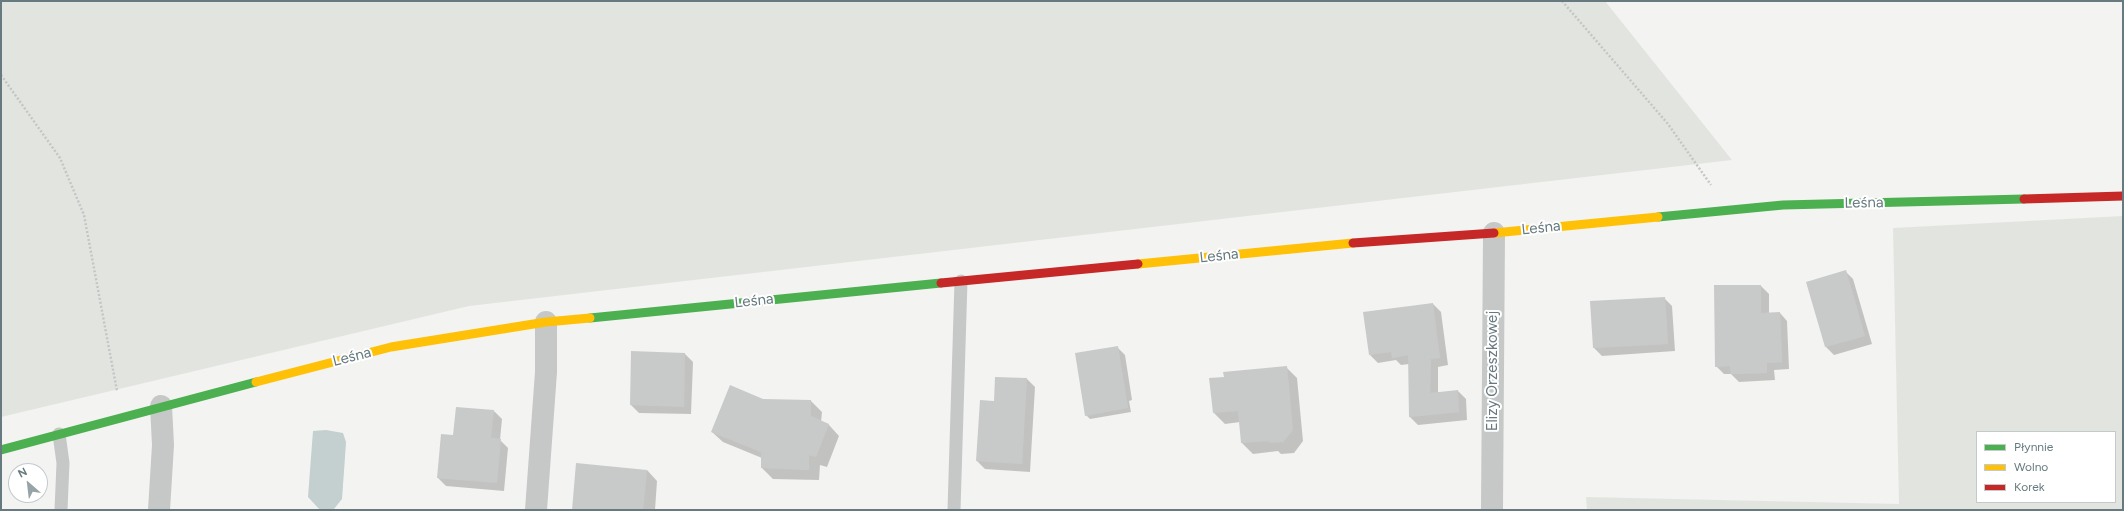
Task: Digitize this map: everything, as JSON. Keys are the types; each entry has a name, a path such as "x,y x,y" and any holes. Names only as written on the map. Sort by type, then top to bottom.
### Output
{"street":[{"name":"Leśna","path":"1,450 161,406 391,347 546,322 1317,246 1494,233 1783,205 2123,196"},
{"name":"Elizy Orzeszkowej","path":"1492,510 1494,233"},
{"path":"536,510 546,372 546,322"},
{"path":"159,510 163,445 161,406"}],"lane":[{"path":"954,510 961,281"},
{"path":"59,434 63,463 61,510"}],"path":[{"path":"1562,1 1668,124 1728,210"},
{"path":"1,75 60,158 84,215 122,417"}],"shaded area":[{"path":"1,1 1605,1 1732,160 469,306 1,417"},
{"path":"2123,216 2123,510 1587,510 1586,497 1899,504 1893,228"},
{"path":"326,430 343,433 346,442 342,499 334,509 320,510 308,497 313,431"}],"building":[{"path":"1846,270 1865,336 1825,347 1806,282"},
{"path":"1714,285 1761,285 1761,313 1780,312 1782,362 1767,363 1767,373 1731,374 1730,366 1715,367"},
{"path":"1665,297 1668,344 1593,348 1590,301"},
{"path":"1433,303 1440,358 1431,359 1430,393 1458,390 1459,412 1409,417 1408,355 1392,358 1391,352 1369,355 1363,312"},
{"path":"1118,346 1128,408 1085,416 1075,353"},
{"path":"631,351 685,353 684,407 630,405"},
{"path":"1287,366 1293,430 1283,442 1269,443 1269,441 1241,443 1238,411 1213,413 1209,378 1224,377 1223,372"},
{"path":"995,377 1027,378 1022,464 976,461 980,400 994,401"},
{"path":"730,385 763,399 811,400 811,416 829,424 816,457 809,455 809,470 761,468 761,452 711,432"},
{"path":"456,407 494,410 491,438 501,439 497,483 437,478 441,434 453,435"},
{"path":"576,463 647,470 643,510 572,510"}],"traffic: fast":[{"path":"1658,217 1783,205 2024,199"},
{"path":"590,318 941,283"},
{"path":"1,450 256,382"}],"traffic: slow":[{"path":"1494,233 1658,217"},
{"path":"1138,264 1353,243"},
{"path":"256,382 391,347 546,322 590,318"}],"traffic: jam":[{"path":"2024,199 2123,196"},
{"path":"1353,243 1494,233"},
{"path":"941,283 1138,264"}]}
